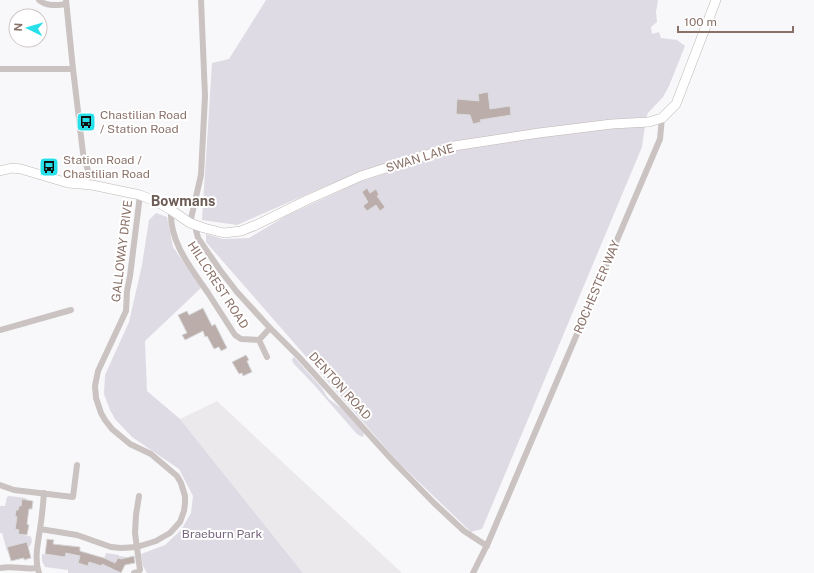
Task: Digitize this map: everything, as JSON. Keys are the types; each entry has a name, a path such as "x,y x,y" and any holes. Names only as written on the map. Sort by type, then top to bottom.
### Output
{"street":[{"path":"39,0 46,4 56,5 66,2 83,153 92,185"},
{"path":"194,224 201,175 205,96 200,0"},
{"path":"662,118 676,104 716,0"},
{"path":"0,69 73,69"},
{"name":"SWAN LANE","path":"0,171 12,168 21,169 68,183 92,185 140,195 149,198 194,224 224,233 246,230 307,200 361,176 454,146 612,124 649,122 662,118"},
{"name":"ROCHESTER WAY","path":"473,573 487,546 660,139 662,118"},
{"name":"GALLOWAY DRIVE","path":"40,529 77,535 111,547 137,547 156,541 170,533 180,522 184,511 185,496 177,476 151,454 130,444 112,429 101,413 96,398 95,386 98,371 126,311 127,291 140,195"},
{"name":"HILLCREST ROAD","path":"171,210 171,221 174,236 180,249 236,336 241,339 259,340 270,328"},
{"name":"DENTON ROAD","path":"194,224 197,236 237,292 299,357 393,462 464,531 487,546"},
{"path":"0,330 72,310"},
{"path":"259,340 267,357"},
{"path":"0,485 14,490 74,497 77,465"},
{"path":"0,568 9,567 38,570 37,548 44,493"},
{"path":"134,573 140,571 135,538 139,496"}],"shaded area":[{"path":"217,401 402,573 303,573 180,419"}],"green space":[{"path":"266,0 658,0 656,12 657,22 651,27 652,34 659,32 661,38 677,40 685,46 663,97 648,113 642,147 482,529 471,532 398,462 206,242 206,234 223,239 249,238 286,216 359,182 451,152 451,142 437,146 326,186 237,225 202,220 212,63 229,59"},
{"name":"Braeburn Park","path":"156,213 167,217 173,247 201,288 145,341 147,391 180,419 303,573 147,573 143,566 141,554 165,545 181,530 191,513 193,496 179,469 132,437 115,419 104,394 105,375 129,322 142,265 149,220"},
{"path":"294,357 322,388 329,399 341,408 364,433 363,437 356,433 293,363 292,359"},
{"path":"7,497 26,498 26,500 22,500 21,506 19,506 18,509 27,511 16,510 15,516 19,517 19,522 27,524 16,523 15,529 19,530 18,534 30,536 32,541 28,547 27,543 18,544 11,546 12,550 7,551 2,533 0,533 0,506 5,506"},
{"path":"67,547 67,553 78,556 81,551 78,563 88,566 92,554 102,566 106,553 127,557 128,562 118,558 113,569 120,573 68,573 68,570 45,567 42,561 42,554 65,557"}],"building":[{"path":"488,92 490,109 510,106 511,115 480,120 481,122 473,124 470,115 456,114 457,99 479,101 478,94"},
{"path":"367,188 370,193 376,189 379,195 377,196 385,207 380,211 376,205 367,211 363,206 368,202 362,192"},
{"path":"203,308 212,326 215,324 227,348 221,351 219,347 214,349 207,336 205,337 203,331 185,340 182,335 187,333 178,315 187,311 189,315"},
{"path":"246,355 252,372 243,376 242,373 239,374 232,362"},
{"path":"22,499 33,501 32,509 29,509 27,524 29,525 27,535 18,534 19,530 15,529 17,517 15,516 16,510 18,510 19,506 21,506"},
{"path":"47,539 54,540 53,544 80,547 80,551 115,563 118,558 121,559 134,556 135,563 125,565 121,573 102,564 102,566 89,562 88,566 78,563 80,556 66,553 65,557 45,554"},
{"path":"27,542 31,558 11,561 7,547"}],"place":[{"name":"Chastilian Road / Station Road","path":"86,122"},
{"name":"Station Road / Chastilian Road","path":"49,167"}],"district":[{"name":"Bowmans","path":"183,201"}]}
